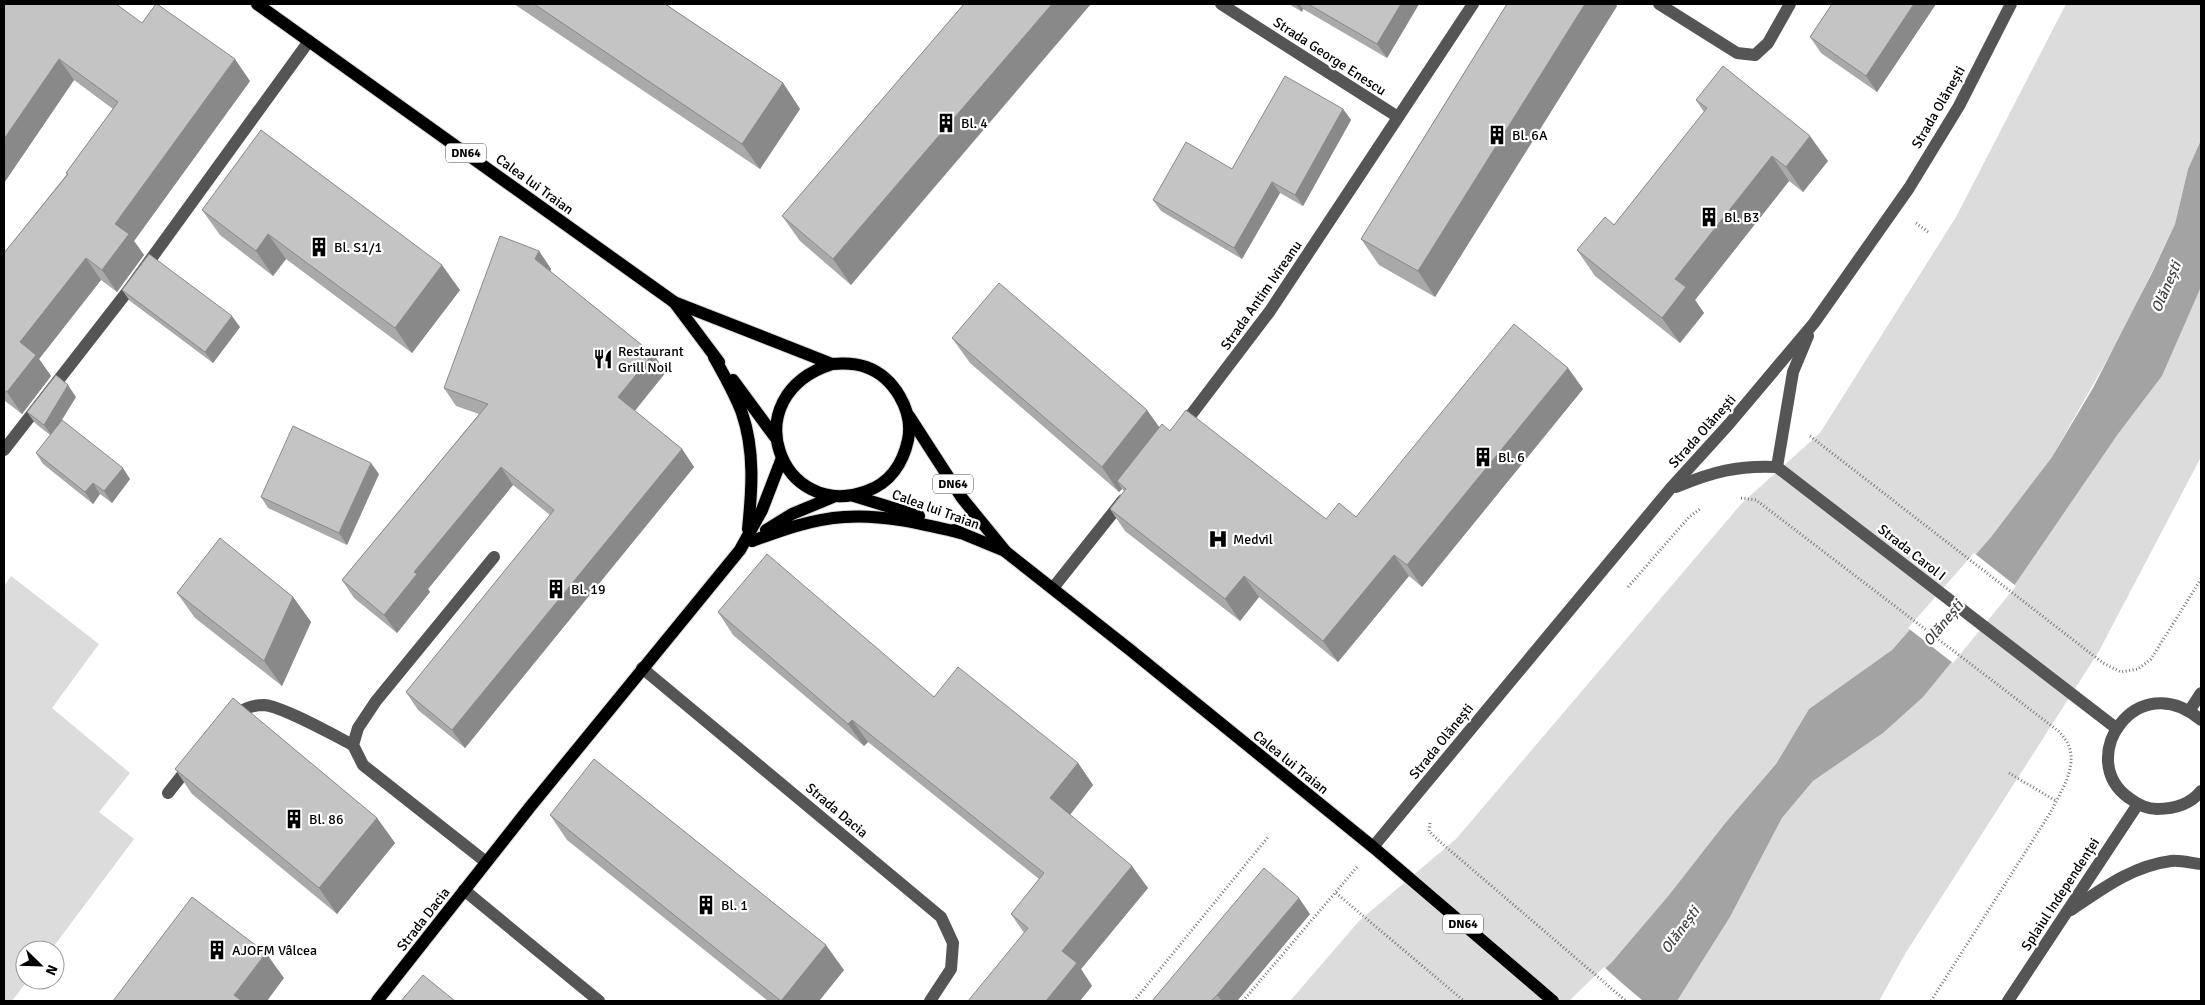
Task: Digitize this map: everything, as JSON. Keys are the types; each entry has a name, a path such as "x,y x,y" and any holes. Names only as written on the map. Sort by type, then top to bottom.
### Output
{"main road":[{"name":"Calea lui Traian","path":"257,4 674,302 832,364"},
{"name":"Calea lui Traian","path":"674,302 776,437"},
{"path":"714,357 742,413 749,443 752,474 750,539 845,516 910,521 961,533"},
{"path":"849,363 866,367 881,376 897,392 907,411 909,434 904,455 899,465 893,474 876,488 854,496 833,496 811,490 794,476 782,458 776,437 777,416 784,397 796,382 812,370 832,364 849,363"},
{"name":"Calea lui Traian","path":"907,411 962,498 1006,552 1373,847 1553,1001"},
{"name":"Strada Dacia","path":"750,539 782,458"},
{"name":"Strada Dacia","path":"377,1001 642,668 740,550 750,539 792,514 833,496"},
{"name":"Calea lui Traian","path":"854,496 926,519 1006,552"}],"street":[{"name":"Strada George Enescu","path":"1221,4 1398,117"},
{"name":"Strada Antim Ivireanu","path":"1176,434 1270,311 1473,4"},
{"path":"1659,4 1737,53 1755,55 1768,43 1790,4"},
{"name":"Strada Olănești","path":"1373,847 1670,489 1729,424 1814,323 1909,188 1959,106 2011,4"},
{"path":"4,450 127,292 309,41"},
{"path":"1670,489 1727,468 1777,467 1793,372 1814,323"},
{"name":"Strada Carol I","path":"1777,467 2116,728"},
{"path":"1053,588 1133,488"},
{"path":"353,745 358,728 376,701 494,557"},
{"name":"Strada Dacia","path":"642,668 941,917 953,943 951,969 930,1001"},
{"path":"2190,710 2201,692"},
{"path":"2201,720 2190,710 2174,704 2158,702 2141,707 2127,715 2116,728 2110,745 2108,762 2113,779 2123,794 2138,804 2152,809 2168,809 2184,805 2201,791"},
{"path":"221,728 227,720 246,707 266,705 306,721 353,745 363,765 486,862"},
{"path":"168,793 198,756"},
{"name":"Splaiul Independenței","path":"2008,1001 2138,804"},
{"path":"2067,912 2125,875 2153,865 2172,861 2201,864"},
{"path":"464,890 599,1001"}],"path":[{"path":"1805,429 1809,436 2103,663 2121,672 2131,672 2146,663 2201,579"},
{"path":"1735,497 1756,500 2063,736 2073,762 2068,779 1931,1001"},
{"path":"1623,592 1689,517 1702,508"},
{"path":"2009,773 2056,801"},
{"path":"1431,820 1429,831 1439,841 1626,1001"},
{"path":"1134,1001 1268,838"},
{"path":"1243,1001 1373,847"},
{"path":"1336,893 1464,1001"}],"shaded area":[{"path":"2066,4 2201,4 2201,140 2188,169 2175,224 2124,330 2052,457 1991,537 1892,650 1809,709 1776,764 1726,822 1669,895 1612,962 1571,1001 1290,1001 1359,921 1456,839 1742,503 1820,433 1956,217"},
{"path":"2201,287 2201,457 2099,651 1905,954 1879,1001 1677,1001 1730,917 1782,818 1813,781 1883,733 1956,655 2016,583 2118,434 2162,376"},
{"path":"11,576 99,644 52,708 130,773 99,812 134,839 58,940 15,940 15,990 20,990 12,1001 4,1001 4,586"}],"water":[{"name":"Olănești","path":"2201,140 2201,287 2162,376 2118,434 2016,583 1923,697 1883,733 1813,781 1782,818 1730,917 1677,1001 1571,1001 1612,962 1669,895 1726,822 1776,764 1809,709 1892,650 1991,537 2052,457 2093,388 2152,273 2175,224 2188,169"}],"pier":[{"path":"1974,553 2016,586 1953,663 1908,628"},
{"path":"1604,967 1623,984 1643,1001 1569,1001"}],"building":[{"path":"4,4 116,4 142,23 157,4 235,59 115,224 129,234 102,270 86,258 20,342 36,355 7,392 4,390 4,253 68,174 66,173 118,102 59,59 4,139"},
{"path":"534,4 665,4 783,83 742,144"},
{"path":"964,4 1052,4 833,259 782,216"},
{"path":"1308,4 1401,4 1377,44"},
{"path":"1507,4 1585,4 1418,271 1361,239"},
{"path":"1832,4 1914,4 1866,76 1810,37"},
{"name":"Bl. B3","path":"1723,66 1810,136 1786,167 1772,156 1675,279 1686,287 1662,318 1577,250 1605,217 1614,225 1707,108 1696,100"},
{"path":"1285,76 1343,109 1295,195 1272,182 1234,248 1153,200 1186,142 1232,169"},
{"name":"Bl. S1/1","path":"261,130 442,265 395,328 268,234 256,251 202,210"},
{"path":"500,236 539,251 535,259 653,354 618,397 682,449 452,730 406,692 554,510 501,467 414,572 417,574 384,615 342,580 488,404 444,388"},
{"path":"149,254 232,316 205,352 122,290"},
{"path":"999,283 1147,410 1102,467 952,338"},
{"path":"1514,324 1568,368 1407,565 1394,555 1323,641 1244,576 1225,599 1110,509 1126,489 1117,481 1162,424 1170,431 1186,410 1326,519 1339,503 1356,517"},
{"path":"56,375 68,385 44,425 27,412"},
{"path":"62,420 123,468 104,491 93,483 85,492 36,453"},
{"path":"293,426 371,463 339,533 261,497"},
{"path":"220,538 293,597 264,661 177,593"},
{"path":"767,554 934,697 958,667 1078,763 1050,798 1132,866 1062,951 1077,963 1046,1001 968,1001 1028,928 1011,914 1044,873 852,720 848,724 718,612"},
{"name":"Bl. 86","path":"233,698 377,818 319,888 175,769"},
{"name":"Bl. 1","path":"594,759 826,945 781,1001 550,815"},
{"path":"1264,868 1299,898 1211,1001 1152,1001"},
{"path":"192,897 266,953 234,995 242,1001 113,1001"},
{"path":"423,975 455,1001 401,1001"}],"place":[{"name":"Bl. 4","path":"946,123"},
{"name":"Bl. 6A","path":"1497,135"},
{"name":"Bl. B3","path":"1709,217"},
{"name":"Bl. S1/1","path":"319,247"},
{"name":"Restaurant Grill Noil","path":"603,359"},
{"name":"Bl. 6","path":"1483,457"},
{"name":"Medvil","path":"1218,539"},
{"name":"Bl. 19","path":"556,589"},
{"name":"Bl. 86","path":"294,819"},
{"name":"Bl. 1","path":"706,905"},
{"name":"AJOFM Vâlcea","path":"217,950"}]}
